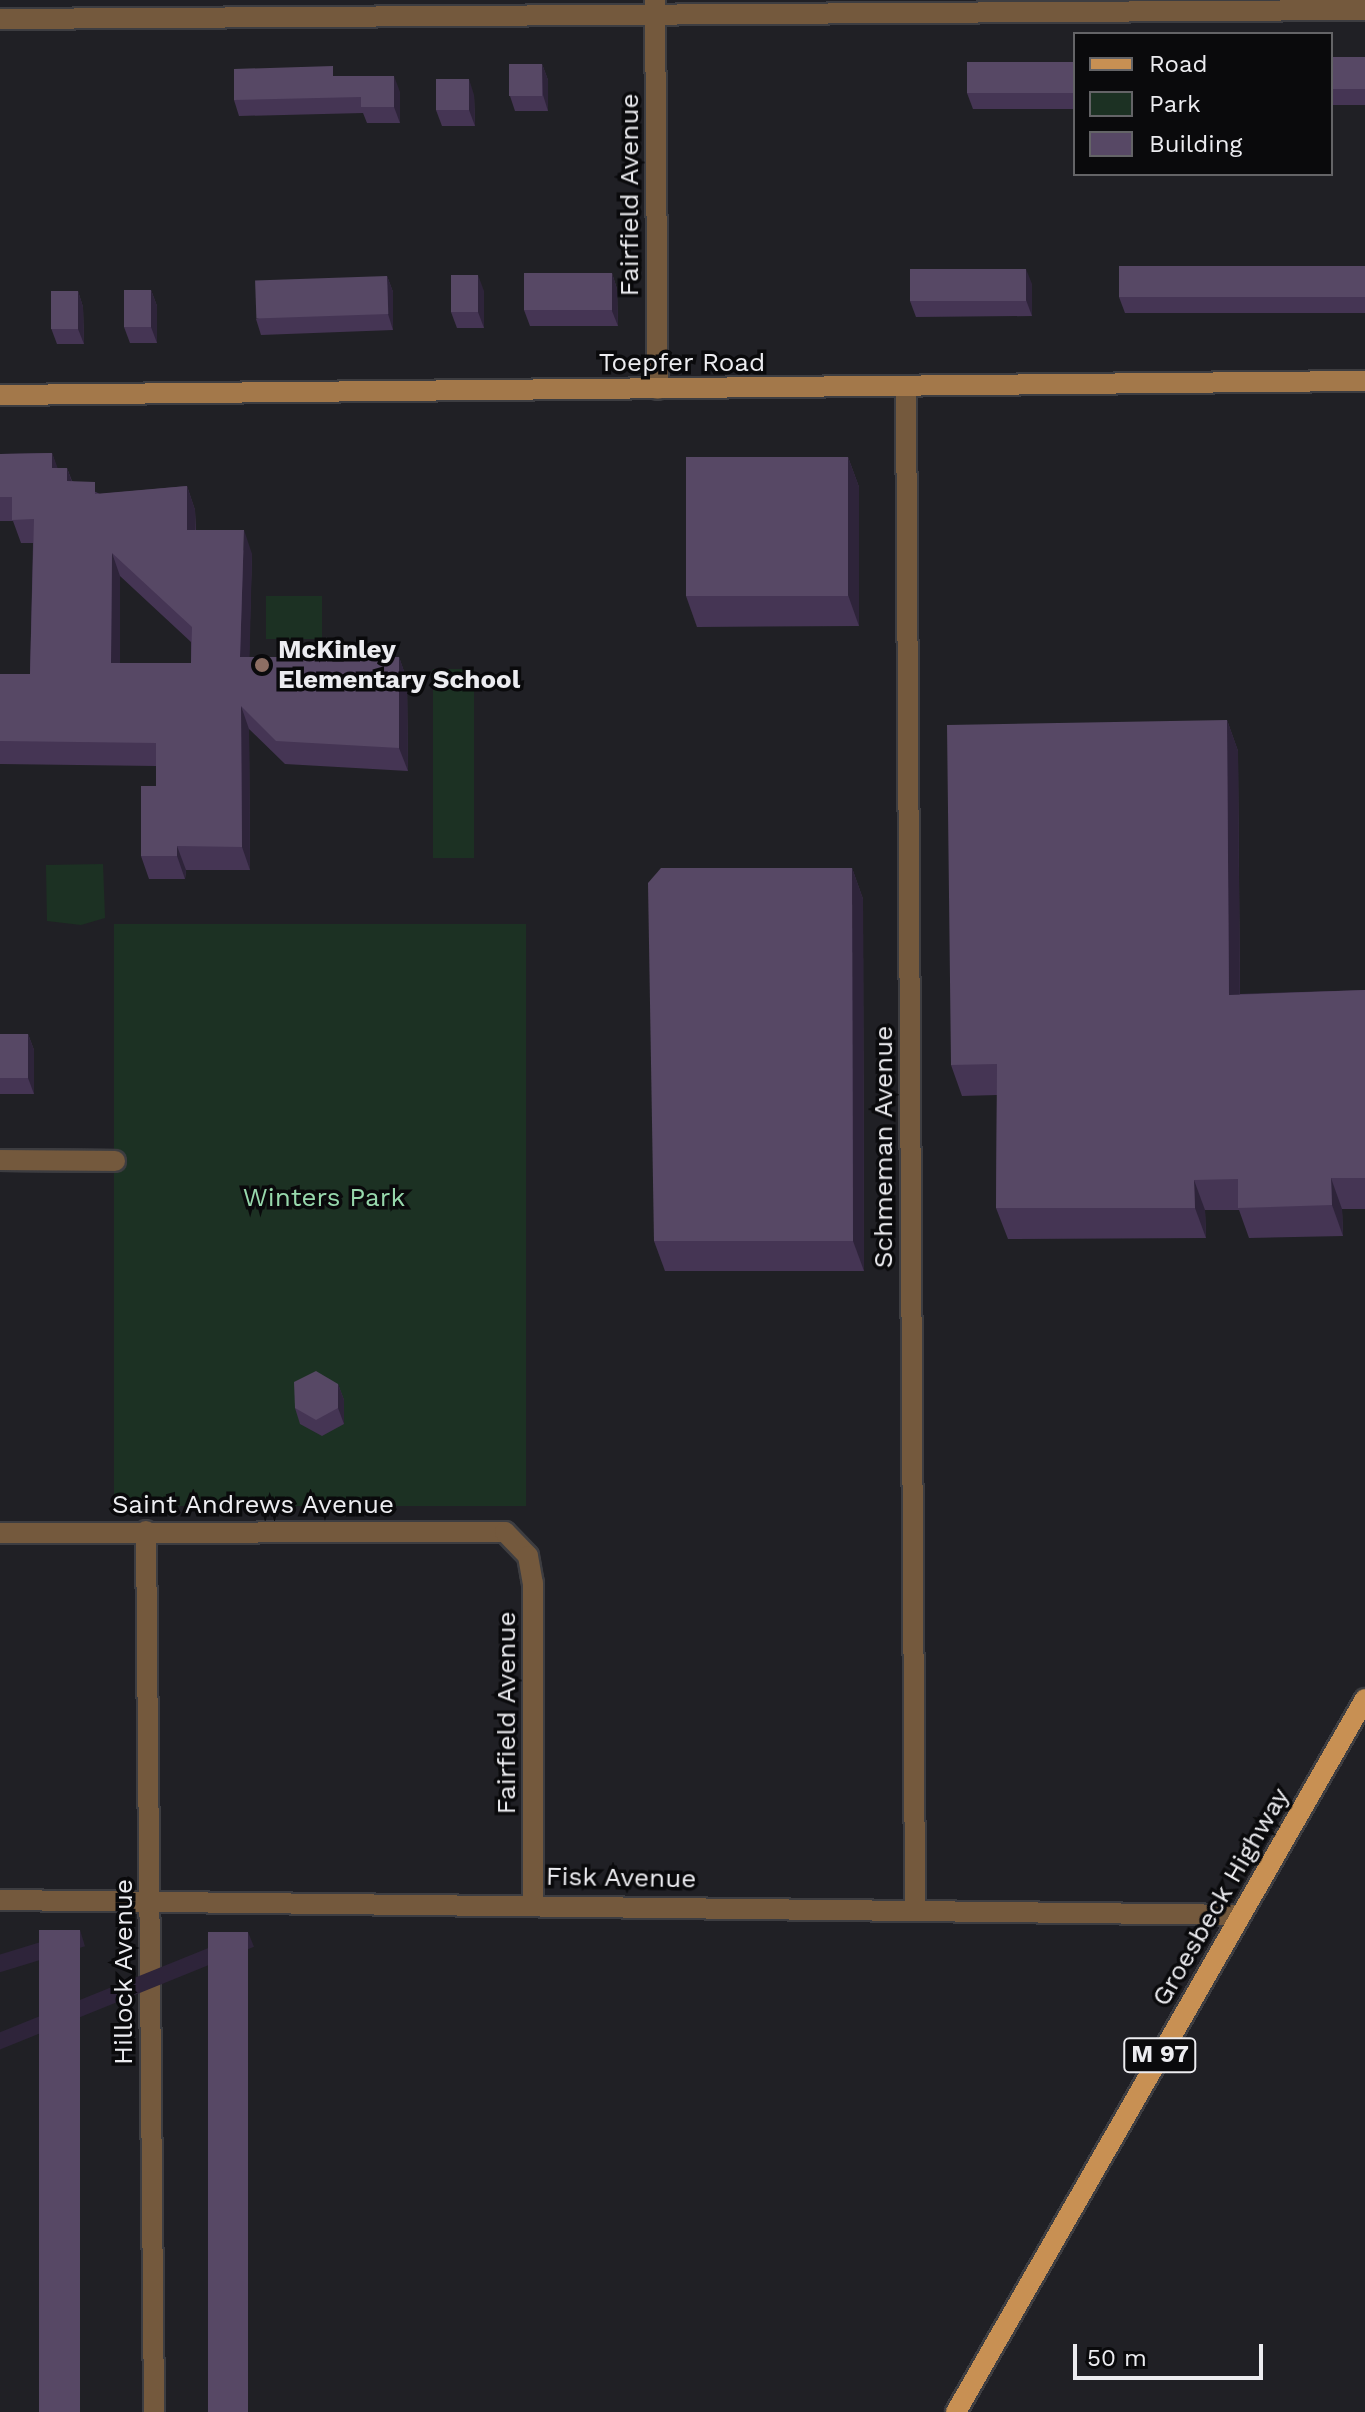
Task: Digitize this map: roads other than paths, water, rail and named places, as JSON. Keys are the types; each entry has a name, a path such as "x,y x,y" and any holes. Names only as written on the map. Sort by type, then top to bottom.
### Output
{"main road":[{"name":"Groesbeck Highway","path":"956,2412 1365,1699"}],"street":[{"path":"0,19 655,7 1365,10"},
{"name":"Fairfield Avenue","path":"655,7 658,389"},
{"name":"Toepfer Road","path":"0,395 1365,381"},
{"name":"Schmeman Avenue","path":"906,387 915,1907"},
{"path":"0,1160 115,1161"},
{"name":"Hillock Avenue","path":"146,1531 154,2412"},
{"name":"Fairfield Avenue","path":"505,1532 528,1556 533,1583 533,1903"},
{"name":"Saint Andrews Avenue","path":"0,1533 505,1532"},
{"name":"Fisk Avenue","path":"0,1900 915,1907 1241,1915"}],"place":[{"name":"McKinley Elementary School","path":"262,665"}],"park label":[{"name":"Winters Park","path":"324,1198"}]}
